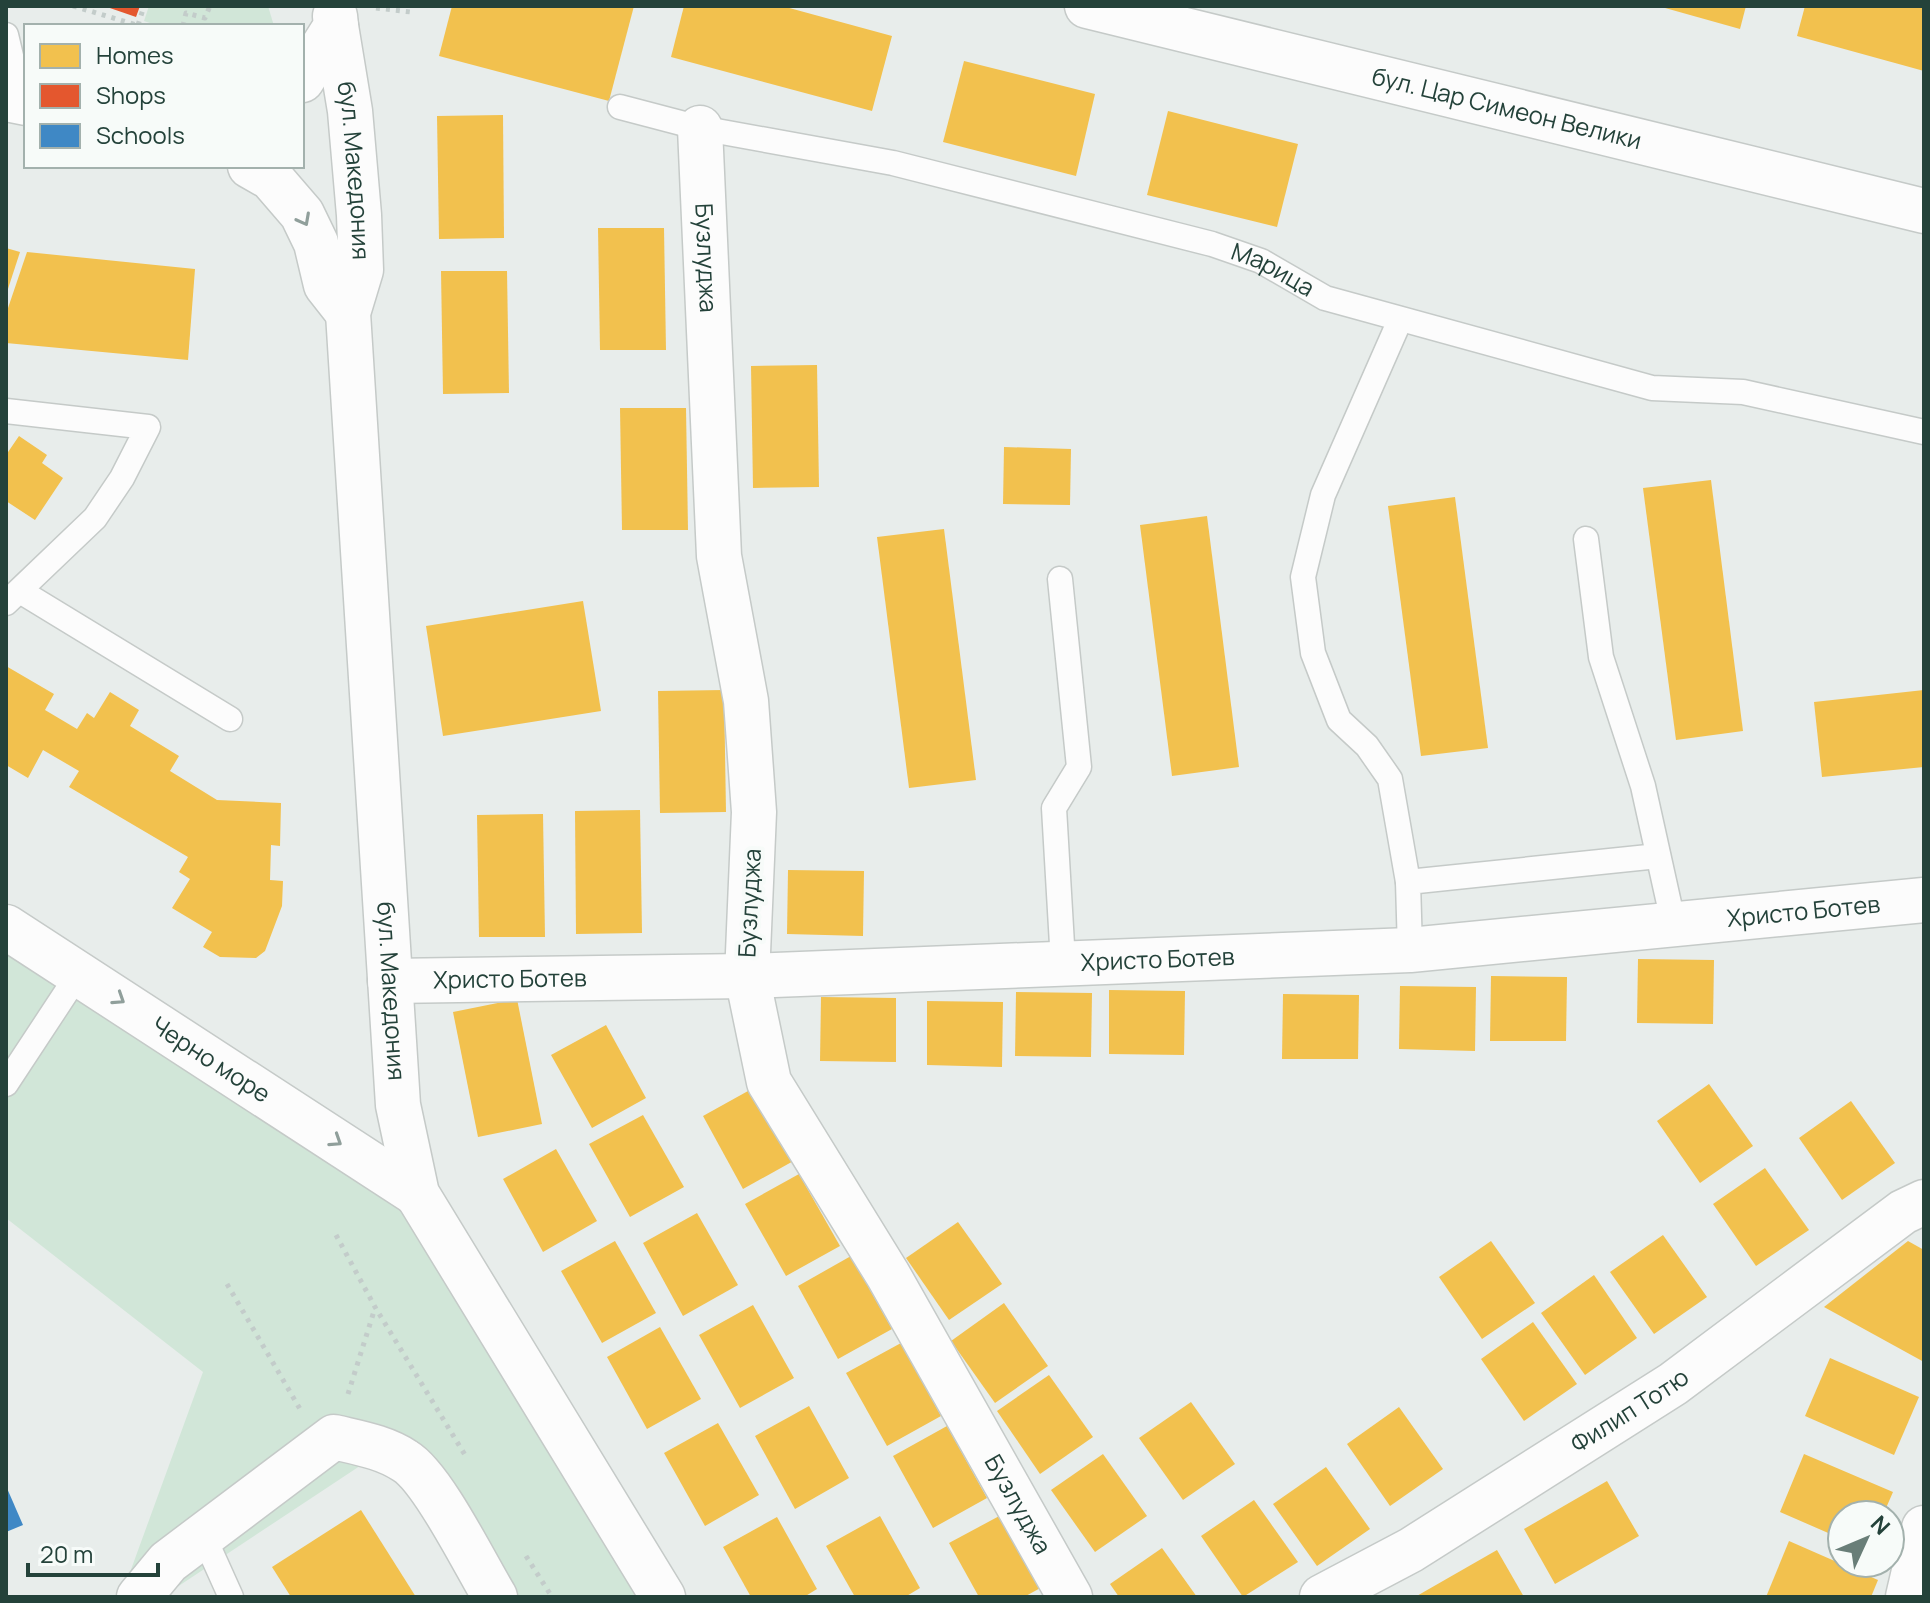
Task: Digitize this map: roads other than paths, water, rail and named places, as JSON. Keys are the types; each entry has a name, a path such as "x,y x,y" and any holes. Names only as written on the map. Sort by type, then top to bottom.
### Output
{"street":[{"name":"бул. Цар Симеон Велики","path":"1087,6 1924,211"},
{"path":"304,76 335,16"},
{"name":"бул. Македония","path":"335,16 350,111 359,215 361,270 348,313 398,1105 417,1194 663,1597"},
{"name":"Бузлуджа","path":"700,128 719,556 746,701 754,812 747,976 769,1082 888,1275 1070,1597"},
{"name":"бул. Македония","path":"254,168 271,178 302,214 316,243 326,285 348,313"},
{"name":"Христо Ботев","path":"390,981 747,976 1410,950 1924,900"},
{"name":"Черно море","path":"6,927 417,1194"},
{"name":"Филип Тотю","path":"1322,1597 1411,1550 1673,1384 1903,1212 1924,1202"},
{"path":"139,1597 168,1562 327,1441 384,1449 409,1463 428,1485 495,1597"},
{"path":"1908,1597 1924,1528"}],"lane":[{"path":"6,35 18,101"},
{"name":"Марица","path":"620,107 700,128 893,163 1212,244 1261,261 1325,298 1652,388 1743,392 1924,432"},
{"path":"1400,320 1323,495 1303,577 1313,653 1339,720 1367,746 1390,779 1408,882 1410,950"},
{"path":"6,411 148,427 122,478 95,518 13,597 230,719"},
{"path":"1586,539 1601,657 1643,786 1674,926"},
{"path":"1060,579 1079,767 1054,808 1063,962"},
{"path":"1408,882 1658,856"},
{"path":"6,1084 79,973"},
{"path":"204,1537 231,1597"}]}
